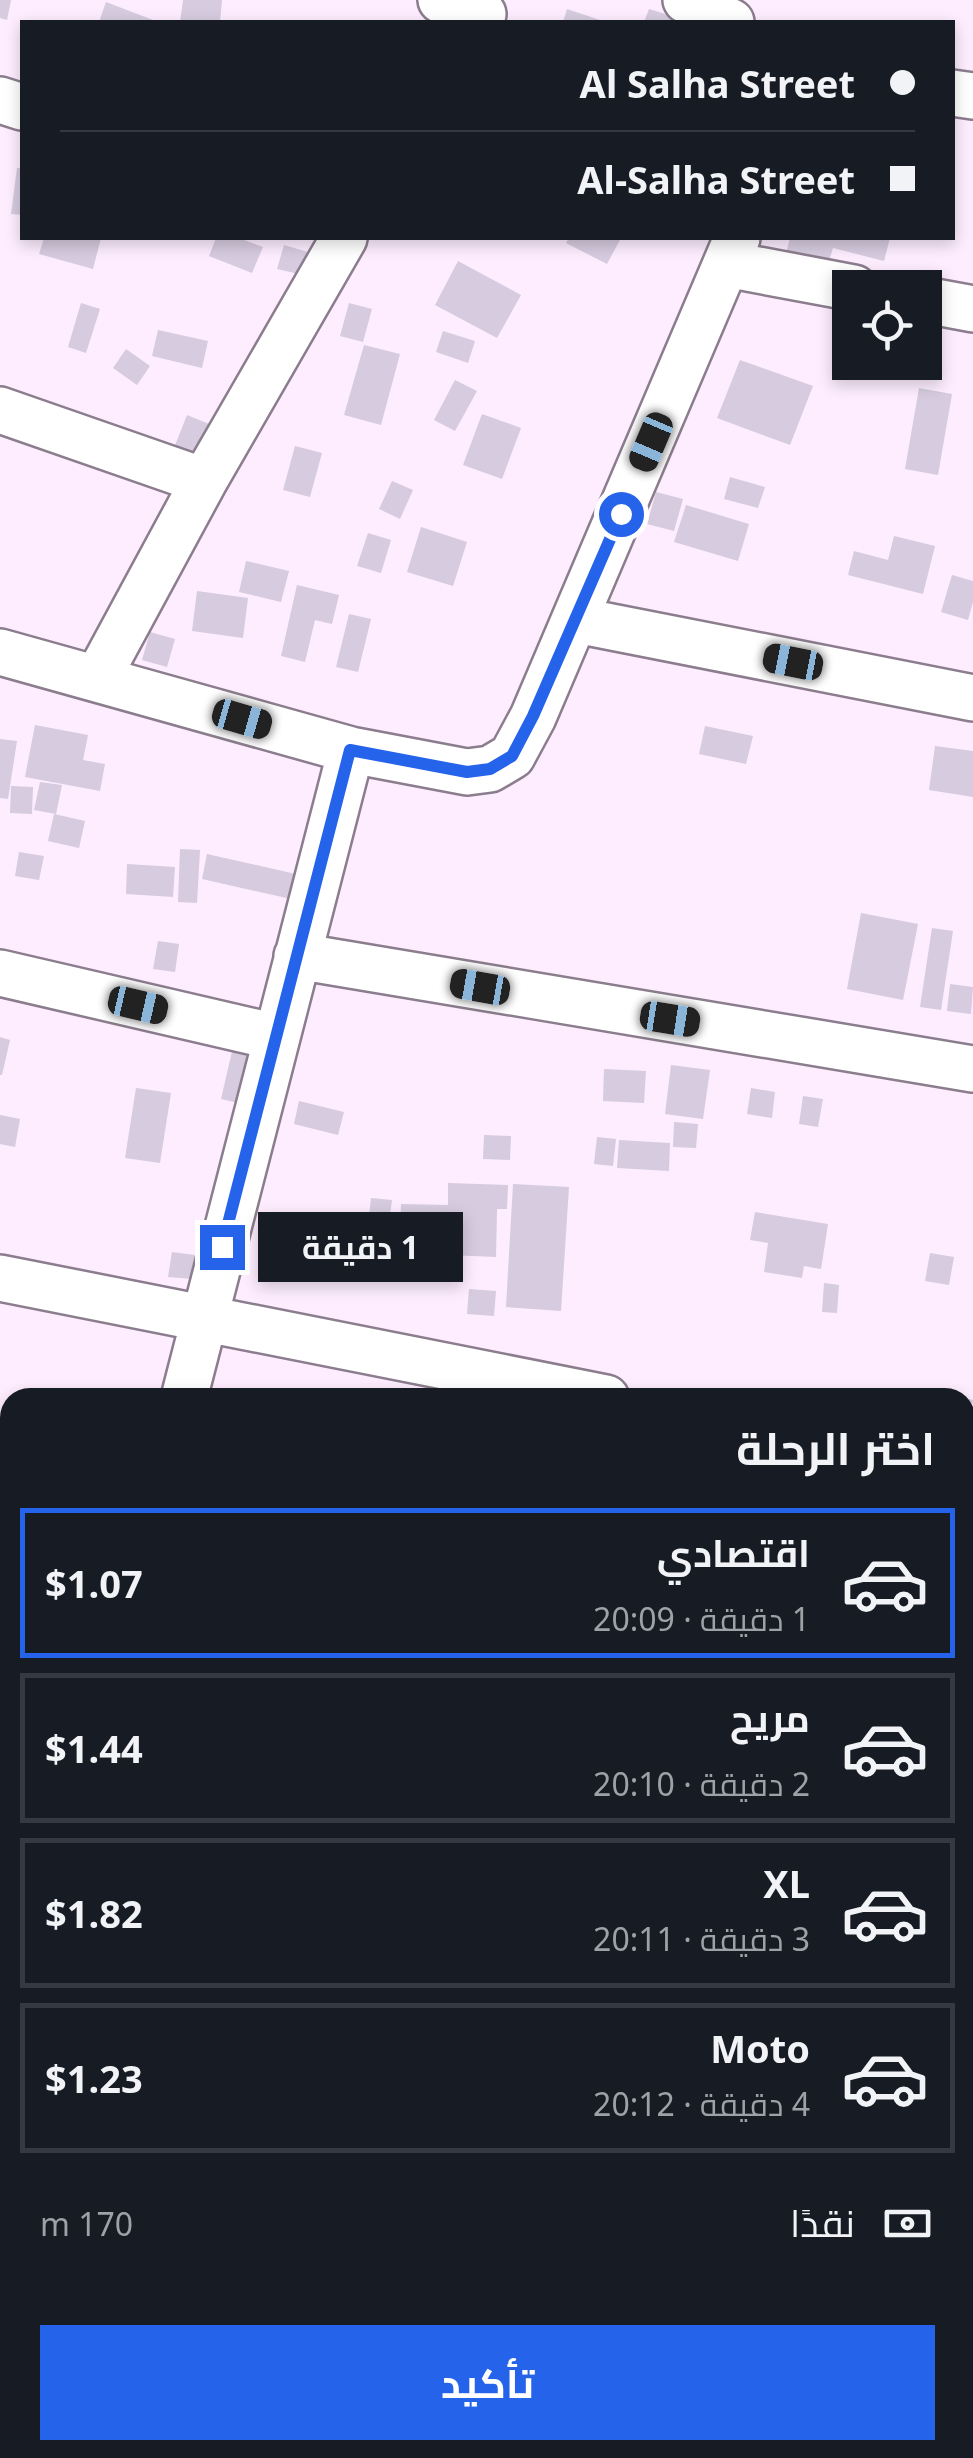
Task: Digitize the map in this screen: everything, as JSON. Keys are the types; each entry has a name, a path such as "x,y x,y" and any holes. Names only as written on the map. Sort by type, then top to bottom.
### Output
{"street":[{"path":"686,0 727,20"},
{"path":"96,679 343,240"},
{"path":"0,652 350,750 467,772 490,769 512,756 576,620 731,251 832,281"},
{"path":"942,303 973,309"},
{"path":"0,410 204,481"},
{"path":"576,620 973,698"},
{"path":"186,1388 350,750"},
{"path":"297,956 973,1070"},
{"path":"0,972 276,1037"},
{"path":"0,1278 557,1388"}],"building":[{"path":"0,0 11,0 7,20 0,18"},
{"path":"183,0 222,0 220,20 180,20"},
{"path":"106,2 153,20 100,20"},
{"path":"567,9 600,20 564,20"},
{"path":"649,9 672,16 671,20 645,20"},
{"path":"17,168 20,168 20,215 11,214"},
{"path":"43,240 100,240 93,269 39,254"},
{"path":"215,240 244,240 263,247 252,273 209,256"},
{"path":"568,240 620,240 607,264 566,243"},
{"path":"789,240 889,240 884,261 833,248 827,268 785,257"},
{"path":"284,245 308,252 303,275 277,269"},
{"path":"458,261 521,295 497,338 435,305"},
{"path":"81,303 100,309 86,353 68,347"},
{"path":"349,303 372,309 363,342 340,336"},
{"path":"158,330 208,341 202,368 152,356"},
{"path":"443,331 475,341 468,363 436,352"},
{"path":"364,345 400,354 381,425 344,415"},
{"path":"126,349 150,366 137,385 113,368"},
{"path":"740,360 813,386 790,445 717,418"},
{"path":"455,380 477,391 455,431 434,420"},
{"path":"919,388 952,394 938,475 905,469"},
{"path":"482,414 521,428 502,479 463,465"},
{"path":"187,415 224,430 210,468 172,453"},
{"path":"295,446 322,453 310,497 283,490"},
{"path":"730,477 765,487 758,508 724,499"},
{"path":"392,481 413,490 400,519 379,509"},
{"path":"656,492 683,499 674,531 647,524"},
{"path":"686,505 749,524 738,561 674,542"},
{"path":"421,527 467,542 453,586 407,572"},
{"path":"368,533 391,540 381,573 357,566"},
{"path":"894,536 935,546 923,594 848,575 854,551 888,560"},
{"path":"246,561 289,571 281,602 239,592"},
{"path":"952,575 973,581 968,620 941,612"},
{"path":"297,585 339,595 332,624 315,620 305,662 281,656"},
{"path":"197,591 248,598 243,638 192,631"},
{"path":"349,614 371,619 358,672 336,667"},
{"path":"150,632 175,639 167,667 142,660"},
{"path":"35,725 88,735 83,760 105,764 100,791 25,777"},
{"path":"705,726 753,736 746,764 699,754"},
{"path":"0,739 17,741 8,799 0,798"},
{"path":"935,746 973,751 973,797 929,790"},
{"path":"40,782 62,785 56,814 34,810"},
{"path":"11,786 33,787 32,814 10,813"},
{"path":"54,814 85,821 79,848 48,841"},
{"path":"180,849 200,850 197,903 178,902"},
{"path":"19,852 44,856 39,880 15,876"},
{"path":"207,854 296,874 291,899 202,879"},
{"path":"127,864 175,867 173,897 126,894"},
{"path":"861,913 918,924 903,1000 847,989"},
{"path":"932,928 953,931 941,1010 920,1007"},
{"path":"158,941 179,944 175,972 153,969"},
{"path":"950,984 973,987 971,1014 947,1011"},
{"path":"0,1037 10,1040 2,1075 0,1075"},
{"path":"233,1047 259,1053 247,1105 221,1099"},
{"path":"671,1065 710,1070 703,1119 665,1114"},
{"path":"604,1069 646,1071 644,1103 603,1101"},
{"path":"136,1088 171,1093 160,1163 125,1158"},
{"path":"751,1088 775,1092 772,1118 747,1114"},
{"path":"803,1096 823,1099 818,1127 799,1124"},
{"path":"299,1101 344,1112 338,1135 294,1124"},
{"path":"0,1115 20,1119 15,1147 0,1144"},
{"path":"674,1122 698,1124 696,1148 673,1147"},
{"path":"484,1135 511,1136 510,1160 483,1159"},
{"path":"597,1137 616,1139 613,1166 594,1164"},
{"path":"619,1140 670,1143 669,1171 617,1168"},
{"path":"448,1183 508,1185 507,1209 497,1209 496,1257 399,1253 401,1204 448,1205"},
{"path":"513,1184 569,1187 561,1311 506,1307"},
{"path":"371,1198 392,1200 385,1255 365,1252"},
{"path":"755,1212 828,1224 821,1269 804,1266 802,1278 764,1272 768,1243 750,1240"},
{"path":"172,1252 195,1255 192,1279 168,1277"},
{"path":"930,1253 954,1257 949,1285 925,1281"},
{"path":"824,1283 839,1285 837,1313 822,1312"},
{"path":"469,1289 496,1291 494,1316 467,1314"}],"route":[{"path":"222,1247 350,750 467,772 490,769 512,756 621,514"}]}
